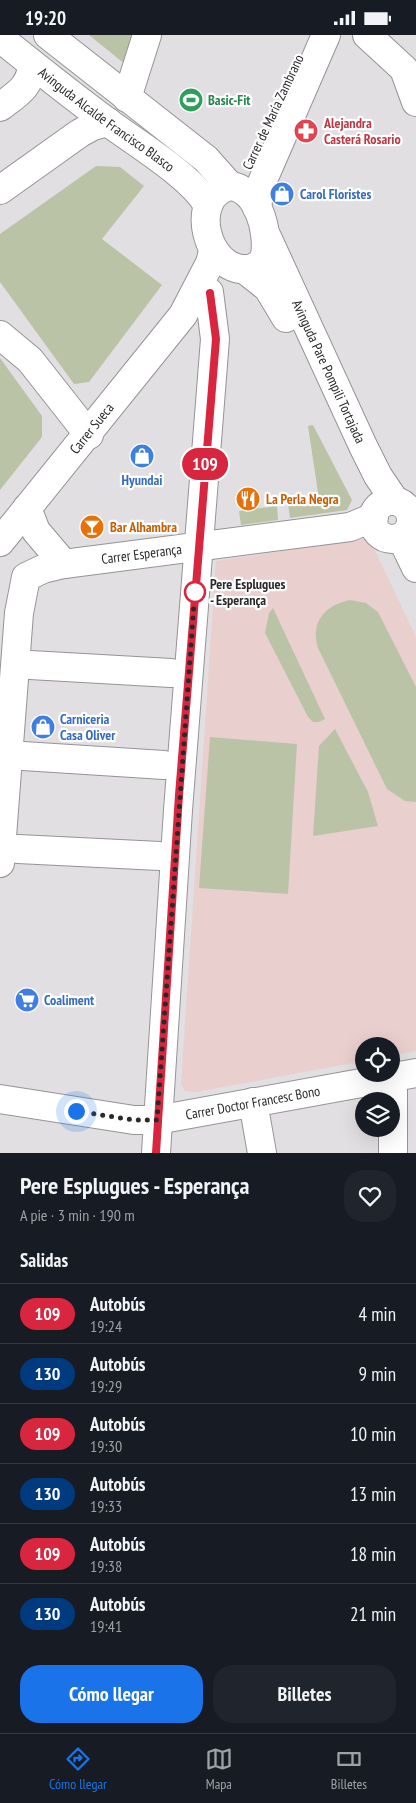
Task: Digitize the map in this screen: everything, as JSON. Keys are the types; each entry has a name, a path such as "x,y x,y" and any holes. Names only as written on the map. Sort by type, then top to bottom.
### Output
{"street":[{"path":"48,35 206,159 257,208"},
{"path":"127,97 146,35"},
{"name":"Carrer de María Zambrano","path":"232,186 241,180 258,148 308,35"},
{"path":"232,186 214,193 208,206 206,229 213,251 227,265 240,269 259,265 264,259 266,237 257,208 260,187 326,35"},
{"path":"367,35 410,67 416,102"},
{"name":"Avinguda Alcalde Francisco Blasco","path":"0,38 108,123 189,182 202,195 208,206"},
{"path":"0,107 26,87 31,75 32,64"},
{"path":"0,190 80,133 93,126 108,123"},
{"name":"Avinguda Pare Pompili Tortajada","path":"266,237 378,476 416,568"},
{"name":"Carrer Sueca","path":"0,542 183,315 210,263 213,251"},
{"name":"Carrer Sueca","path":"183,315 240,269"},
{"name":"Avinguda Pare Pompili Tortajada","path":"240,269 268,288 303,346 364,479 395,517"},
{"path":"156,1153 198,547 216,339 210,293"},
{"path":"0,335 30,360 88,435"},
{"path":"27,508 36,531 64,564"},
{"name":"Carrer Esperança","path":"8,639 19,613 26,577 43,569 64,564 350,527 395,517"},
{"path":"8,639 5,844 160,856"},
{"path":"30,665 171,673"},
{"path":"23,756 164,765"},
{"path":"393,1153 405,1075"},
{"name":"Carrer Doctor Francesc Bono","path":"0,1099 134,1120 157,1120 405,1075"},
{"path":"253,1103 262,1153"}],"shaded area":[{"path":"369,538 416,637 416,1051 400,1054 400,1037 355,1037 355,1063 196,1092 185,1091 181,1084 216,561"}],"green space":[{"path":"89,35 142,35 131,69"},
{"path":"96,166 120,167 144,186 102,239 162,285 89,382 74,384 0,282 0,234"},
{"path":"0,358 42,416 42,437 0,490"},
{"path":"313,425 352,500 347,510 290,518 288,504 319,499 308,426"},
{"path":"277,506 278,520 241,525 239,511"},
{"path":"350,600 366,603 378,612 416,687 416,802 405,801 387,789 318,648 316,630 322,616 333,606"},
{"path":"273,608 325,719 319,722 313,722 308,717 265,633 269,613"},
{"path":"335,729 368,792 378,826 313,836 319,746"},
{"path":"210,737 297,744 288,894 199,888"}],"bus line":[{"name":"109","path":"156,1153 179,795 216,339 210,293"}],"place":[{"name":"Basic-Fit","path":"191,100"},
{"name":"Alejandra Casterá Rosario","path":"306,131"},
{"name":"Carol Floristes","path":"282,194"},
{"name":"Hyundai","path":"142,456"},
{"name":"La Perla Negra","path":"248,499"},
{"name":"Bar Alhambra","path":"92,527"},
{"name":"Pere Esplugues - Esperança","path":"195,592"},
{"name":"Carniceria Casa Oliver","path":"43,727"},
{"name":"Coaliment","path":"27,1000"}],"route":[{"path":"76,1111 134,1120 157,1120 166,1018 179,795 195,589 195,592"}]}
